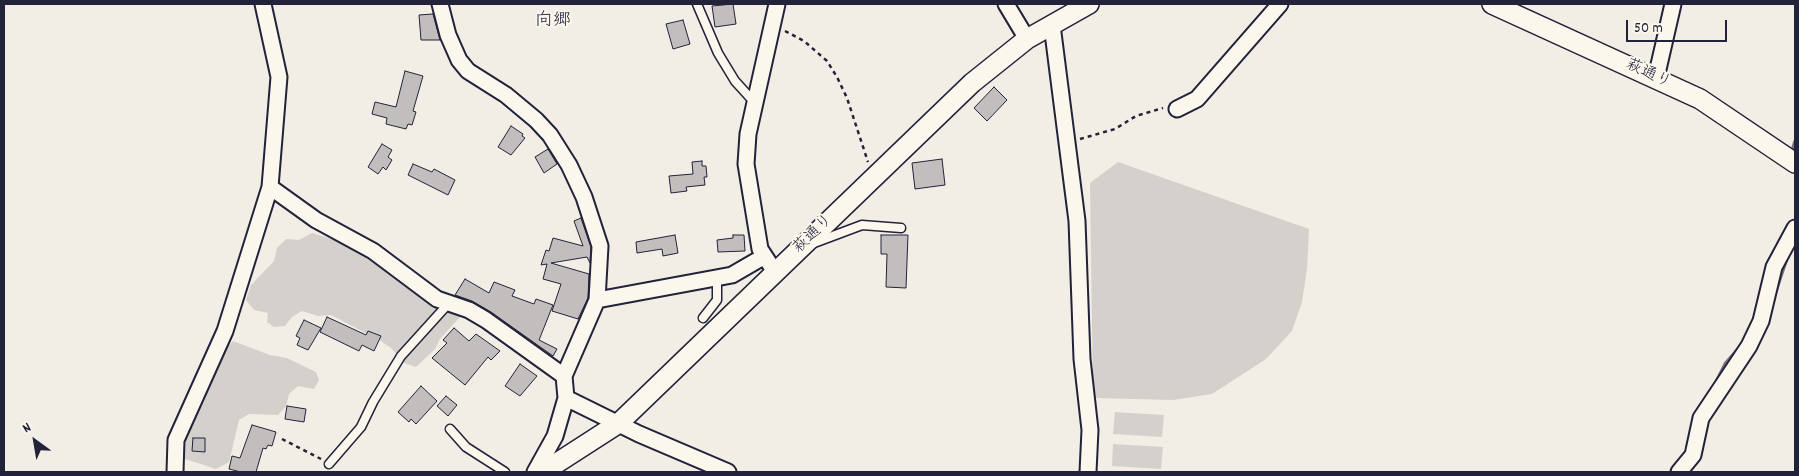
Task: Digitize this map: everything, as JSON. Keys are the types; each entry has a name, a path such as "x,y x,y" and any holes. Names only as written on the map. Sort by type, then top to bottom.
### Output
{"street":[{"path":"175,472 176,440 225,331 270,187 279,77 263,4"},
{"path":"440,4 448,35 459,60 468,70 506,95 536,120 550,135 569,165 584,197 600,246 597,300 564,376 566,398 555,436 536,472"},
{"path":"775,272 760,249 746,164 748,134 777,4"},
{"path":"1006,4 1027,39"},
{"name":"萩通り","path":"543,472 619,424 972,83 1027,39 1090,4"},
{"path":"1177,109 1196,99 1280,4"},
{"name":"萩通り","path":"1492,4 1700,99 1795,162"},
{"path":"1656,78 1673,4"},
{"path":"1052,26 1077,221 1082,359 1090,430 1088,472"},
{"path":"270,187 316,220 373,251 437,299 469,310 486,320 564,376"},
{"path":"1679,472 1693,454 1701,418 1753,338 1760,321 1774,268 1795,228"},
{"path":"597,300 717,279 746,269 764,257"},
{"path":"566,398 619,424 728,472"}],"lane":[{"path":"696,4 718,53 735,81 755,103"},
{"path":"804,244 818,242 862,225 901,228"},
{"path":"703,318 717,300 717,279"},
{"path":"329,464 361,427 373,402 401,356 449,303"},
{"path":"450,429 466,447 505,472"}],"path":[{"path":"771,29 788,31 804,41 827,60 847,98 874,177"},
{"path":"1066,140 1080,140 1114,129 1136,116 1160,108 1177,109"},
{"path":"282,439 311,452 329,464"}],"shaded area":[{"path":"1118,162 1309,229 1307,269 1302,302 1292,331 1266,359 1212,394 1173,400 1093,398 1090,183"},
{"path":"312,233 353,246 419,292 433,308 461,316 440,339 435,349 416,367 404,363 391,348 381,341 331,315 318,316 302,311 292,317 285,326 274,327 267,322 268,313 254,310 246,300 251,285 274,261 277,248 286,239 299,240"},
{"path":"233,341 270,355 287,358 316,372 319,380 314,389 298,386 289,394 286,406 278,415 249,414 239,420 229,462 216,469 185,459 182,440 189,424 204,402 220,355"},
{"path":"1115,412 1164,415 1162,437 1113,434"},
{"path":"1113,444 1163,447 1161,469 1112,466"}],"building":[{"path":"733,4 736,24 715,27 712,6"},
{"path":"433,14 440,40 421,40 419,15"},
{"path":"683,20 690,44 673,49 666,24"},
{"path":"405,71 423,76 413,111 416,112 412,125 408,124 406,129 386,124 387,118 372,114 375,102 396,107"},
{"path":"994,87 1007,100 987,121 974,108"},
{"path":"511,126 523,134 522,136 525,138 511,155 498,147"},
{"path":"382,144 392,150 388,157 392,160 386,170 383,167 378,174 368,167"},
{"path":"548,149 557,164 544,173 535,157"},
{"path":"942,159 945,185 915,189 912,163"},
{"path":"702,161 702,166 706,166 707,177 704,177 705,185 686,187 687,191 671,193 669,176 693,174 692,162"},
{"path":"413,164 432,172 434,169 455,180 448,195 408,175"},
{"path":"581,218 591,247 590,263 587,257 551,263 589,274 588,298 578,319 552,311 561,284 543,279 547,264 541,265 546,250 549,251 553,238 583,246 574,221"},
{"path":"675,235 678,253 663,256 662,249 637,253 636,242"},
{"path":"733,235 744,235 745,251 718,252 717,240 733,238"},
{"path":"881,235 908,235 906,288 886,287 887,254 881,254"},
{"path":"465,279 489,293 494,282 515,290 512,296 534,304 536,299 553,305 539,340 557,349 553,356 491,312 472,301 455,295"},
{"path":"327,317 366,335 368,331 381,336 374,351 362,345 359,351 320,332"},
{"path":"304,320 321,328 308,350 297,345 300,338 296,336"},
{"path":"454,328 469,341 476,334 500,351 491,360 488,357 465,385 432,358 447,343 443,340"},
{"path":"520,364 537,376 520,396 505,386"},
{"path":"421,386 437,401 416,424 411,419 409,422 398,412"},
{"path":"446,396 457,405 448,416 437,406"},
{"path":"287,406 306,409 304,422 285,419"},
{"path":"252,425 276,432 272,446 268,445 266,449 263,448 256,472 241,472 229,469 232,456 240,458"},
{"path":"193,438 205,438 205,452 192,451"}],"waterway":[{"path":"1795,142 1793,149 1795,154"},
{"path":"1775,293 1787,257"},
{"path":"1712,391 1726,363 1742,345"}],"district":[{"name":"向郷","path":"553,23"}]}
